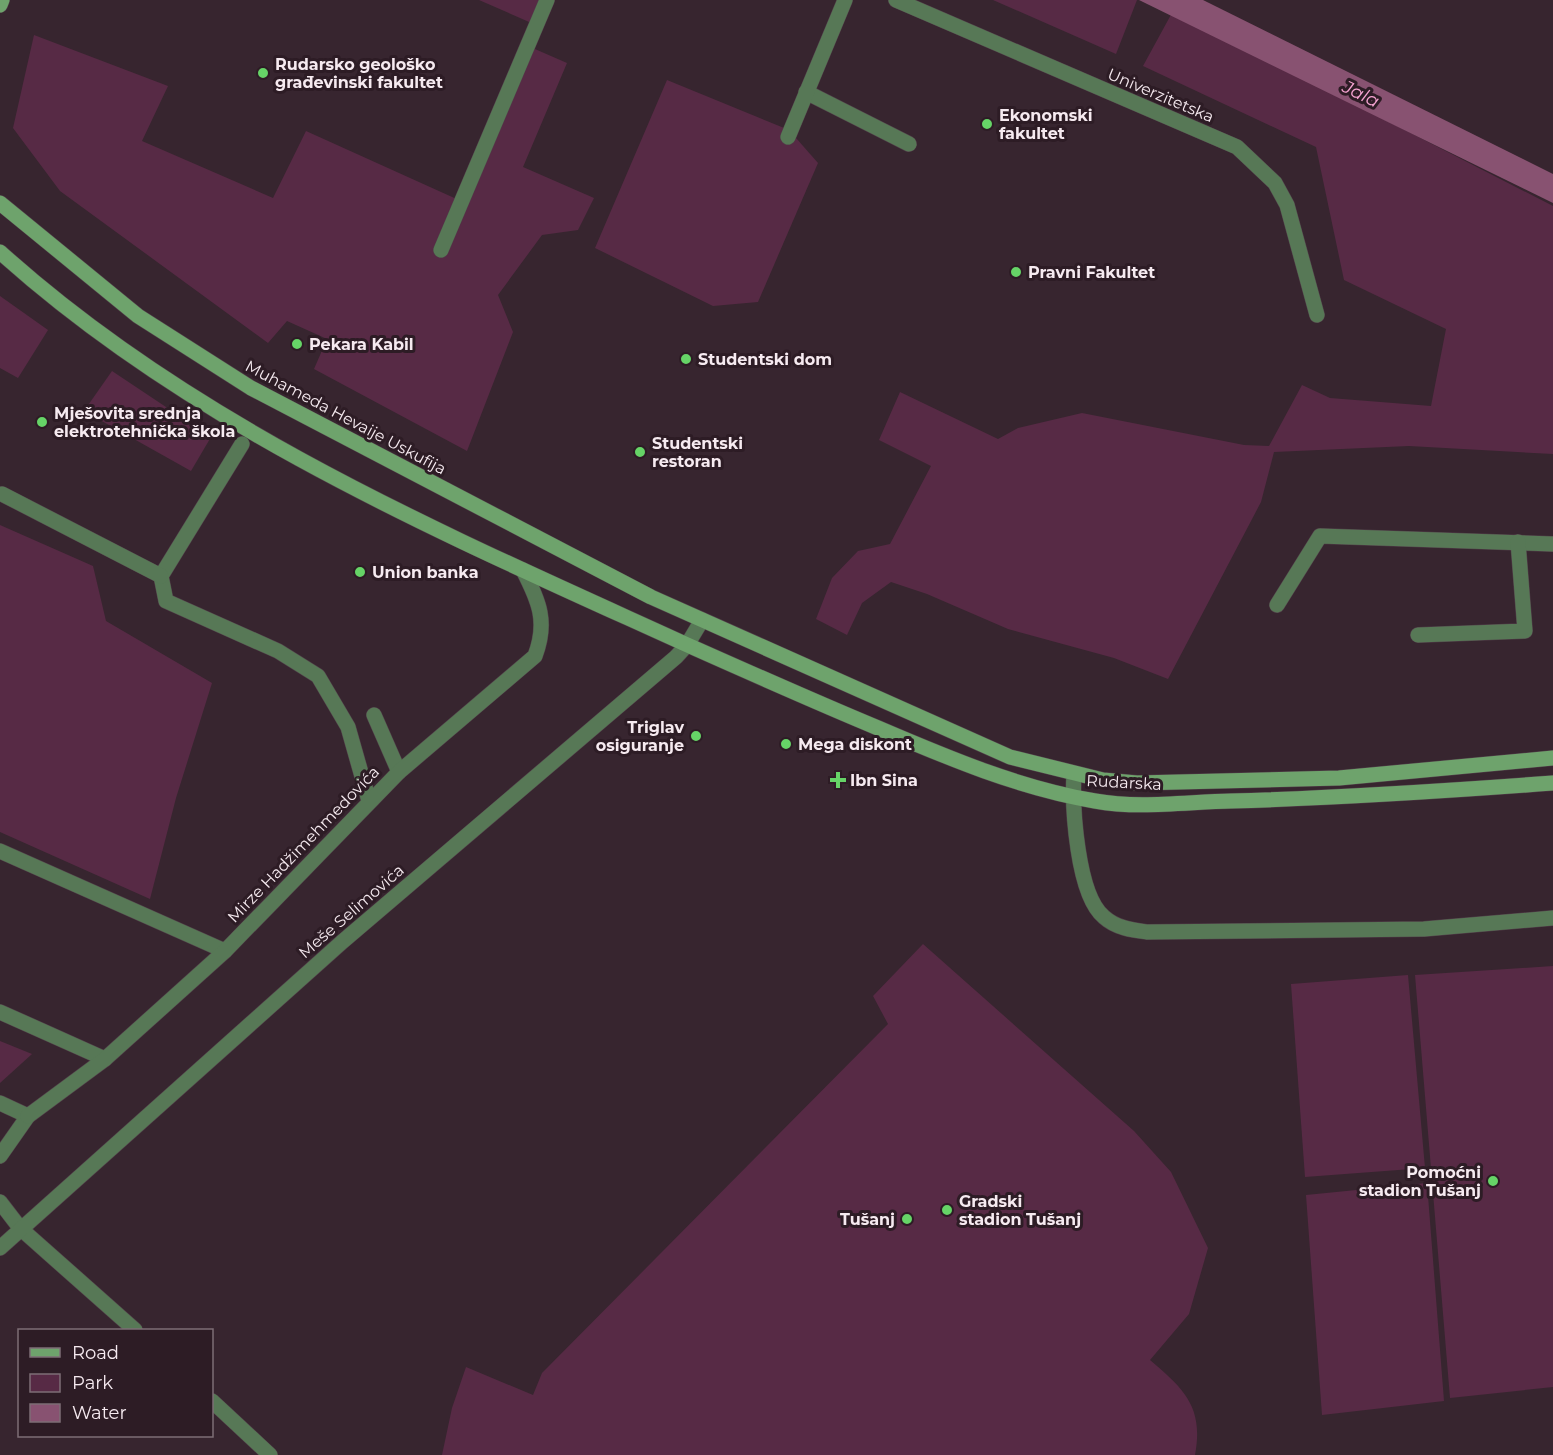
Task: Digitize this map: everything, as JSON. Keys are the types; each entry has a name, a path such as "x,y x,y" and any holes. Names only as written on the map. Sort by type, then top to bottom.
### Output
{"main road":[{"path":"0,5 2,0"},
{"name":"Muhameda Hevaije Uskufija","path":"0,203 138,316 251,388 651,597 702,620"},
{"path":"0,252 118,346 234,421 337,479 523,570 687,645"},
{"name":"Rudarska","path":"702,620 1010,757 1074,774 1137,783 1339,778 1553,758"},
{"name":"Rudarska","path":"687,645 933,752 1008,780 1100,802 1135,804 1338,798 1553,783"}],"street":[{"path":"441,250 546,0"},
{"path":"788,137 845,0"},
{"name":"Univerzitetska","path":"896,0 1237,147 1275,183 1287,205 1317,315"},
{"path":"806,92 909,144"},
{"path":"242,444 161,576 166,601 278,651 318,676 348,728 369,801"},
{"path":"2,494 161,576"},
{"path":"1277,605 1320,536 1553,544"},
{"path":"1418,635 1525,631 1518,542"},
{"name":"Mirze Hadžimehmedovića","path":"0,1156 28,1116 105,1059 225,951 399,772 535,656 543,636 542,618 523,570"},
{"name":"Meše Selimovića","path":"0,1248 342,942 687,645 702,620"},
{"path":"374,715 399,772"},
{"path":"1074,774 1072,797 1088,893 1102,916 1132,930 1424,929 1553,918"},
{"path":"0,851 225,951"},
{"path":"0,1012 105,1059"},
{"path":"0,1103 28,1116"},
{"path":"0,1202 20,1228 134,1329"},
{"path":"213,1402 270,1455"}],"green space":[{"path":"479,0 547,0 536,25"},
{"path":"993,0 1137,0 1116,54"},
{"path":"1173,11 1553,206 1553,454 1409,446 1274,452 1261,502 1168,679 1114,658 1008,629 927,594 891,582 862,603 847,635 816,619 832,578 858,551 890,544 931,466 879,440 900,392 998,439 1018,428 1082,413 1244,445 1269,446 1302,385 1330,398 1431,406 1446,329 1344,280 1316,147 1143,66"},
{"path":"34,35 168,86 142,141 273,198 306,131 461,201 528,46 567,63 523,167 594,198 578,230 542,235 498,295 513,332 467,451 314,369 327,339 287,321 268,343 60,191 13,128"},
{"path":"667,80 789,130 818,163 758,302 713,306 595,248"},
{"path":"0,296 48,330 18,378 0,368"},
{"path":"112,371 211,437 191,471 84,411"},
{"path":"0,525 93,566 106,621 212,683 176,798 150,899 0,832"},
{"name":"Gradski stadion Tušanj","path":"923,944 1134,1131 1171,1172 1208,1248 1189,1314 1150,1360 1173,1380 1189,1400 1197,1424 1195,1455 442,1455 452,1408 466,1367 533,1395 542,1373 888,1024 873,996"},
{"name":"Pomoćni stadion Tušanj","path":"1553,966 1553,1387 1450,1398 1415,975"},
{"path":"1408,975 1425,1168 1305,1177 1291,984"},
{"path":"0,1041 32,1054 0,1083"},
{"path":"1427,1183 1444,1401 1322,1415 1306,1195"}],"water":[{"name":"Jala","path":"1139,0 1203,0 1553,174 1553,203"}],"place":[{"name":"Rudarsko geološko građevinski fakultet","path":"263,73"},
{"name":"Ekonomski fakultet","path":"987,124"},
{"name":"Pravni Fakultet","path":"1016,272"},
{"name":"Pekara Kabil","path":"297,344"},
{"name":"Studentski dom","path":"686,359"},
{"name":"Mješovita srednja elektrotehnička škola","path":"42,422"},
{"name":"Studentski restoran","path":"640,452"},
{"name":"Union banka","path":"360,572"},
{"name":"Triglav osiguranje","path":"696,736"},
{"name":"Mega diskont","path":"786,744"},
{"name":"Ibn Sina","path":"838,780"},
{"name":"Pomoćni stadion Tušanj","path":"1493,1181"},
{"name":"Gradski stadion Tušanj","path":"947,1210"},
{"name":"Tušanj","path":"907,1219"}]}
